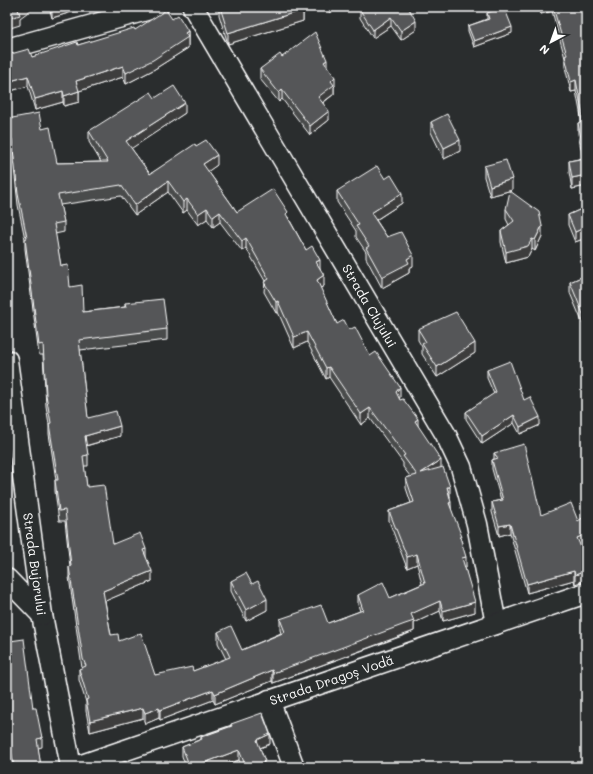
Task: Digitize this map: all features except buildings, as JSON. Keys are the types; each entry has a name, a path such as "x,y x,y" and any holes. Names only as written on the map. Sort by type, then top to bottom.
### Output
{"street":[{"path":"7,49 157,7"},
{"name":"Strada Clujului","path":"193,7 446,435 461,467 477,524 496,624"},
{"name":"Strada Bujorului","path":"7,360 42,615 71,767"},
{"path":"7,579 42,615"},
{"name":"Strada Dragoș Vodă","path":"76,767 586,593"},
{"path":"269,700 294,767"}]}
